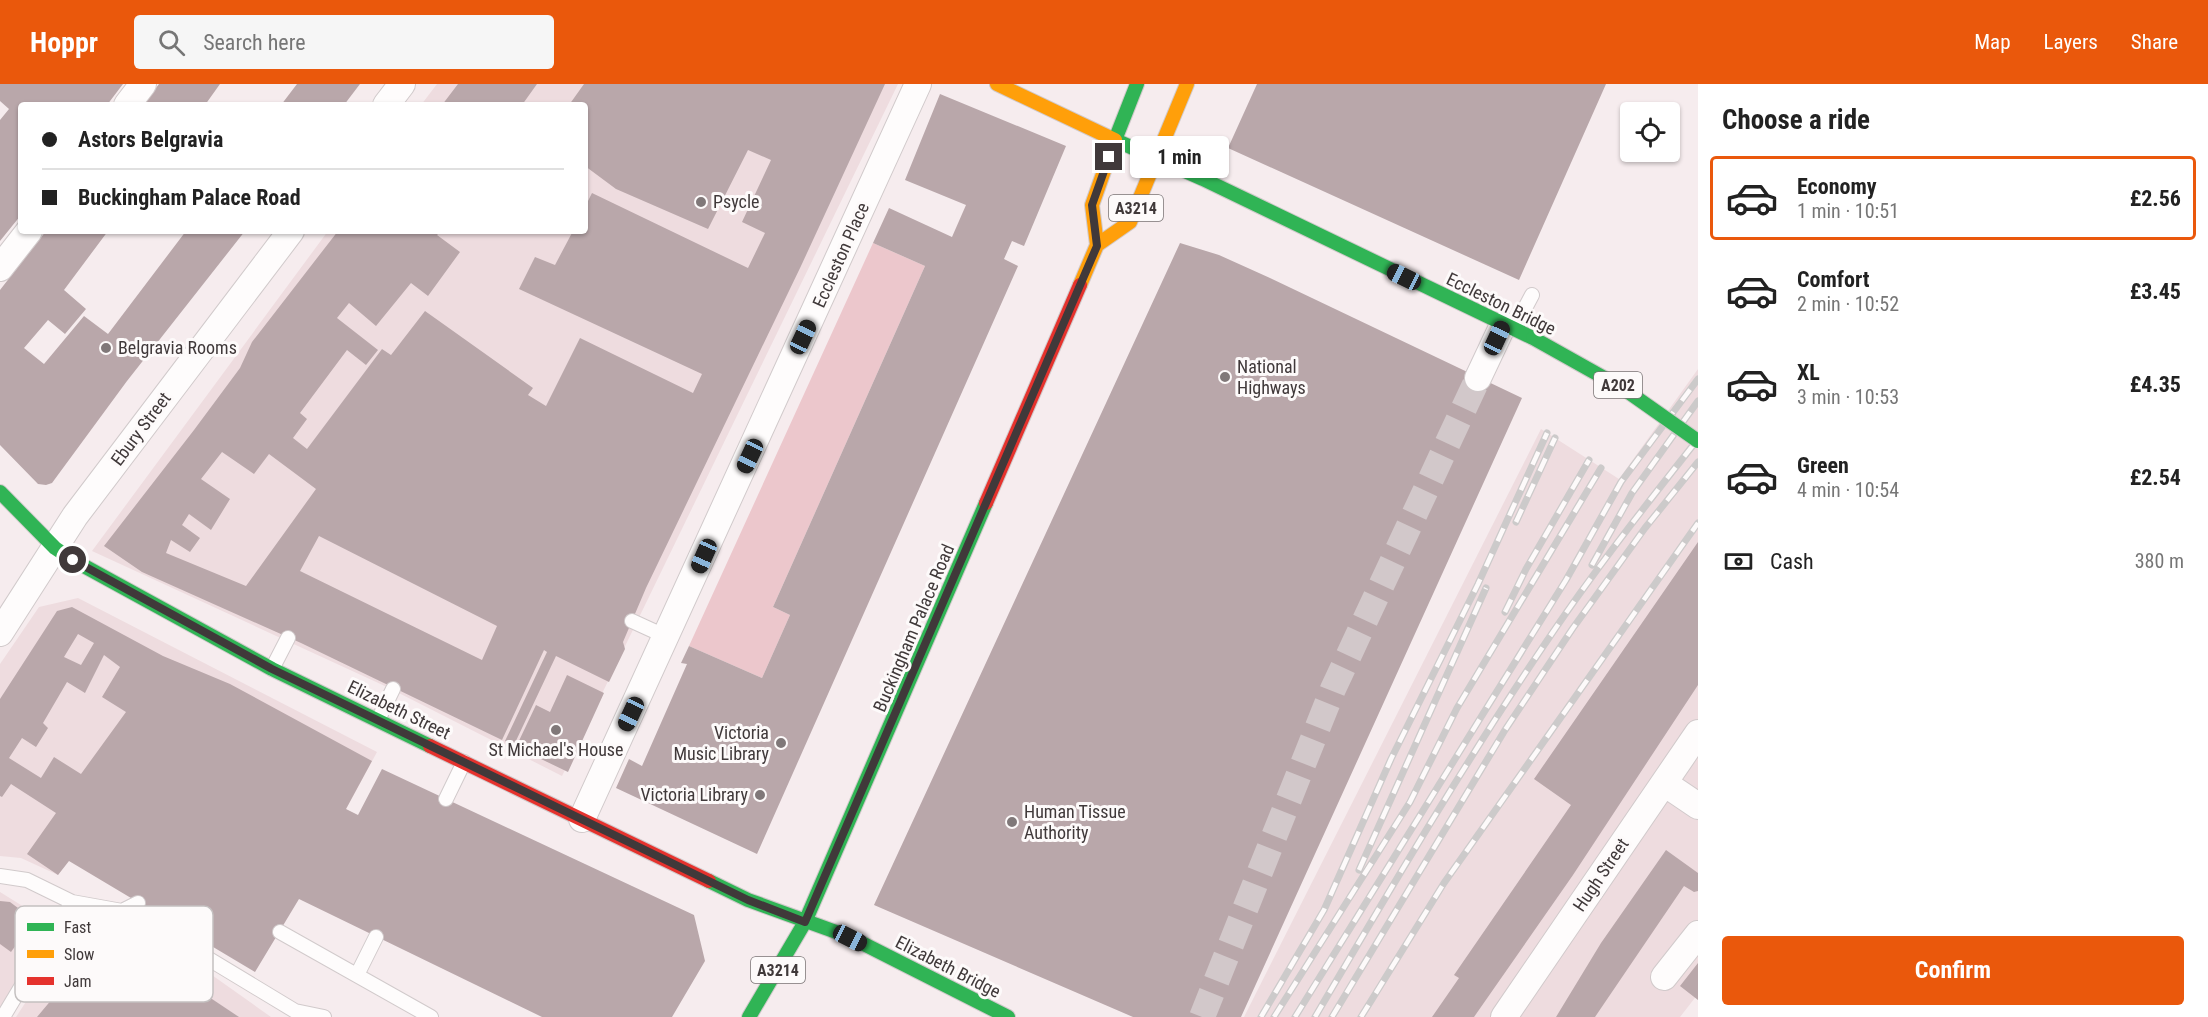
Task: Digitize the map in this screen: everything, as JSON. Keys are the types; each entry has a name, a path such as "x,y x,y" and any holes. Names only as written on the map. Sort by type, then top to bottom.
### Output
{"main road":[{"name":"Eccleston Bridge","path":"997,84 1158,158 1533,338 1624,389 1698,441"},
{"path":"1115,140 1137,84"},
{"name":"A3214","path":"1115,140 1092,205 1097,246 1130,222 1187,84"},
{"name":"Buckingham Palace Road","path":"749,1017 805,922 1097,246"},
{"name":"Elizabeth Street","path":"0,492 55,548 272,669 748,900 805,922"},
{"name":"Elizabeth Bridge","path":"805,922 850,938 1008,1017"}],"street":[{"path":"129,102 143,84"},
{"path":"388,102 402,84"},
{"name":"Eccleston Place","path":"582,819 918,84"},
{"path":"0,268 27,234"},
{"name":"Ebury Street","path":"0,633 75,516 289,234"},
{"path":"1478,378 1508,327"},
{"name":"Hugh Street","path":"1504,1017 1698,733"},
{"path":"1664,783 1698,806"},
{"path":"1664,977 1698,934"}],"lane":[{"path":"1508,327 1532,296"},
{"path":"632,621 667,637"},
{"path":"272,669 288,638"},
{"path":"378,720 393,688"},
{"path":"446,799 464,762"},
{"path":"0,876 27,880 72,902 94,906"},
{"path":"70,906 72,902"},
{"path":"280,932 432,1017"},
{"path":"357,975 376,937"},
{"path":"213,958 295,1011 324,1017"},
{"path":"3,1017 15,997"}],"shaded area":[{"path":"437,84 898,84 562,776 387,687 92,551 326,234 588,234 588,102 423,102"},
{"path":"873,243 925,266 773,607 790,615 762,678 689,646"},
{"path":"1698,369 1698,994 1680,1017 1244,1017 1541,429 1619,479"},
{"path":"78,598 377,752 338,824 164,727 58,875 21,858 0,856 0,664 39,607"},
{"path":"0,892 22,906 15,906 15,985 0,1009"},
{"path":"213,976 271,1017 16,1017 26,1002 213,1002"}],"building":[{"path":"0,84 123,84 109,102 18,102 18,219 0,241 0,120 9,109 0,101"},
{"path":"159,84 220,84 207,102 145,102"},
{"path":"297,84 360,84 346,102 283,102"},
{"path":"458,84 537,84 524,102 444,102"},
{"path":"584,84 885,84 801,266 646,588 623,642 625,649 609,682 556,656 514,745 505,741 547,652 544,650 502,740 301,643 142,572 104,546 194,430 240,368 252,342 336,234 438,234 460,252 428,296 411,283 376,326 349,303 337,318 378,350 366,365 347,350 300,413 307,419 293,438 307,449 382,349 391,355 425,311 533,388 528,395 546,406 580,338 693,393 702,374 519,289 535,257 555,265 571,234 588,234 588,201 592,193 748,268 765,233 742,222 771,160 748,150 708,229 616,189 588,168 588,102 571,102","holes":["222,452 254,474 269,454 316,489 246,586 166,553 171,540 190,552 200,538 182,525 189,514 211,530 230,499 201,479","319,536 497,626 482,660 300,571"]},
{"path":"1257,84 1606,84 1519,280 1228,148"},
{"path":"940,94 1066,146 1024,246 1012,241 1004,259 1018,266 757,854 616,788 629,759 642,766 687,664 681,663 689,646 762,678 790,615 773,607 925,266 873,243 889,208 952,237 966,205 905,180"},
{"path":"44,234 106,234 64,290 86,309 65,334 48,320 24,348 44,364 84,316 108,334 184,234 243,234 127,381 52,483 46,485 38,484 0,445 0,290"},
{"path":"1180,243 1219,255 1270,278 1522,398 1241,1017 1133,1017 874,905"},
{"path":"1698,542 1698,685 1573,875 1474,1017 1432,1017 1459,978 1454,975 1571,805 1534,779"},
{"path":"72,607 163,656 230,684 372,761 346,809 358,815 382,769 694,915 705,961 672,1017 542,1017 299,899 255,972 213,947 213,906 144,906 69,861 58,875 27,854 56,813 11,784 2,797 0,796 0,699 57,611","holes":["78,634 94,643 81,665 64,657","104,655 120,667 102,697 126,712 81,774 54,757 41,778 9,758 22,738 36,747 48,728 43,723 67,682 85,693"]},
{"name":"St Michael's House","path":"567,675 604,693 568,772 516,747 536,705 550,712"},
{"path":"1666,850 1698,873 1698,891 1694,892 1684,886 1595,1017 1556,1017 1601,943"},
{"path":"0,901 10,902 15,906 15,946 11,952 0,944"},
{"path":"1698,963 1698,1000 1680,986"},
{"path":"213,1000 239,1017 37,1017 50,1002 213,1002"}],"tunnel":[{"path":"1202,1017 1333,689 1478,378"}],"railway":[{"path":"1295,1017 1566,580 1621,482 1698,379"},
{"path":"1592,565 1632,493 1698,401"},
{"path":"1261,1017 1324,910 1391,759 1478,584 1547,433"},
{"path":"1516,522 1555,438"},
{"path":"1315,1017 1437,813 1533,662 1598,569 1698,439"},
{"path":"1505,612 1526,569 1589,460"},
{"path":"1332,1017 1505,730 1573,628 1645,528 1698,462"},
{"path":"1274,1017 1410,802 1457,708 1601,468"},
{"path":"1361,1017 1444,883 1698,523"},
{"path":"1359,870 1486,588"}],"traffic: fast":[{"path":"1137,84 1115,140 1203,179 1533,338"},
{"path":"1533,338 1624,389 1698,441"},
{"path":"0,492 55,548 73,560 272,669 430,746"},
{"path":"749,1017 805,922 986,503"},
{"path":"709,881 748,900 850,937 1008,1017"}],"traffic: slow":[{"path":"997,84 1115,140 1092,205 1097,245"},
{"path":"1080,285 1097,245 1130,222 1187,84"}],"traffic: jam":[{"path":"986,503 1080,285"},
{"path":"430,746 709,881"}],"place":[{"name":"Psycle","path":"701,202"},
{"name":"Belgravia Rooms","path":"106,348"},
{"name":"National Highways","path":"1225,377"},
{"name":"St Michael's House","path":"556,730"},
{"name":"Victoria Music Library","path":"781,743"},
{"name":"Victoria Library","path":"760,795"},
{"name":"Human Tissue Authority","path":"1012,822"}],"route":[{"path":"73,560 272,669 748,900 805,922 887,737 1097,246 1092,205 1109,157"}]}
